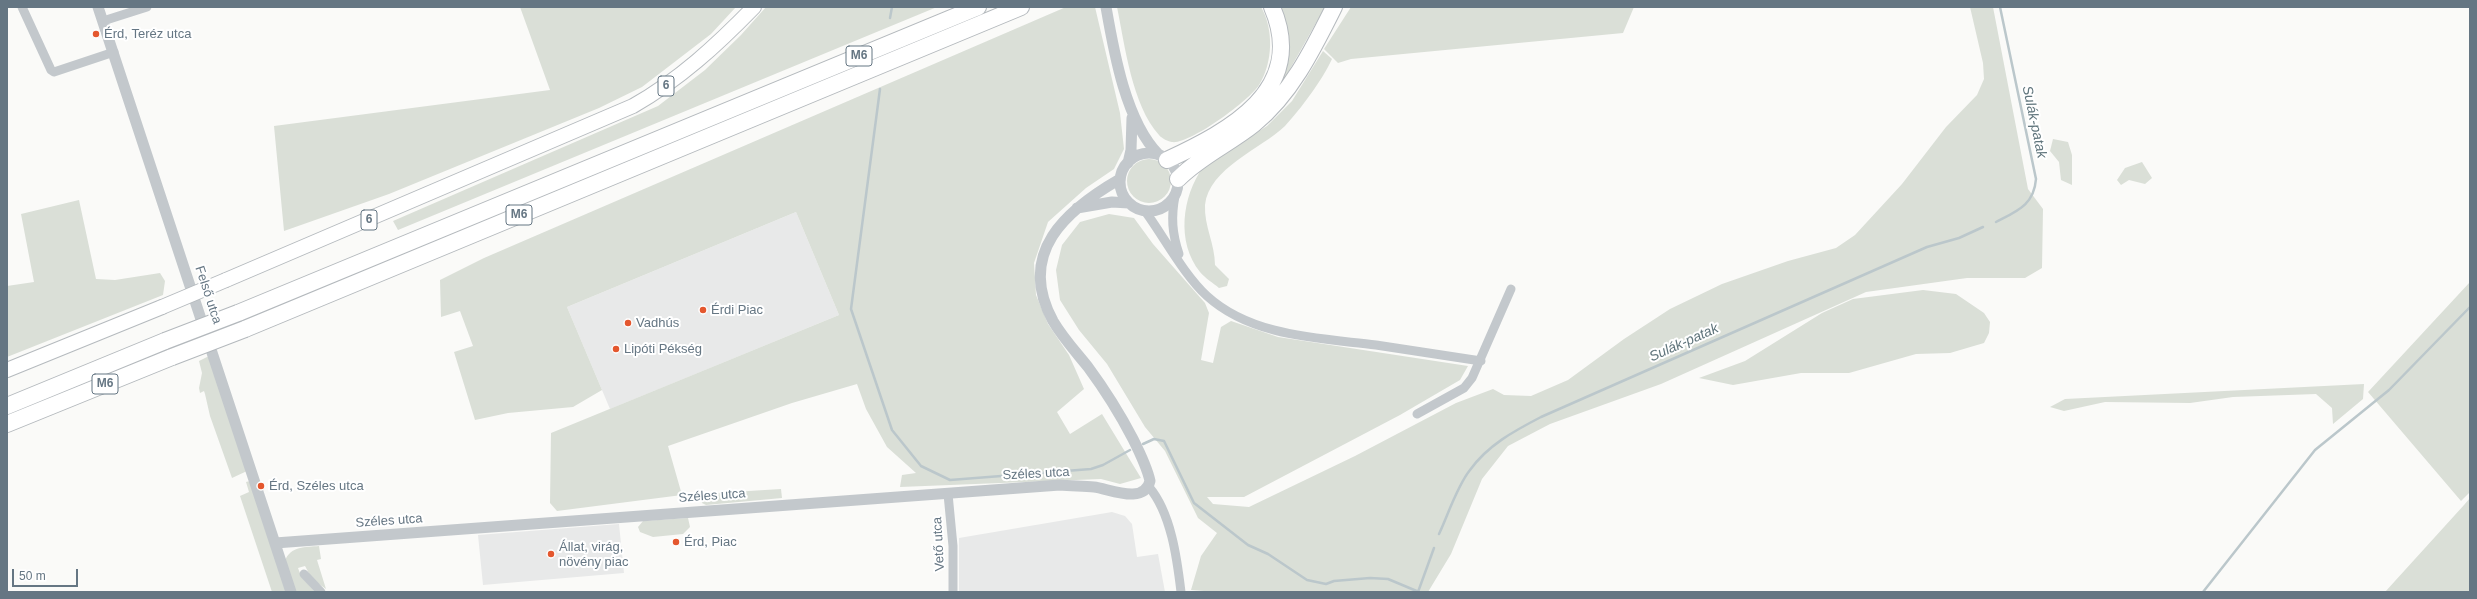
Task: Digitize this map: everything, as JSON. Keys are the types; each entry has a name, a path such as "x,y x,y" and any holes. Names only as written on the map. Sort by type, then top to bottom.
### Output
{"highway":[{"name":"M6","path":"7,406 165,341 238,313 978,7"},
{"name":"M6","path":"7,424 245,329 1021,7"},
{"path":"1163,157 1205,141 1242,119 1267,91 1274,78 1279,52 1278,26 1272,7"},
{"path":"1178,179 1194,163 1252,125 1274,104 1305,62 1334,7"}],"main road":[{"name":"6","path":"7,370 162,307 633,106 654,94 691,66 754,7"}],"street":[{"path":"22,7 51,70 54,72 114,52"},
{"name":"Felső utca","path":"98,7 291,592"},
{"path":"102,21 147,7"},
{"path":"1106,7 1132,114 1141,133 1176,172 1178,179 1171,217 1172,231 1182,264"},
{"path":"1132,114 1131,150 1128,163 1120,179 1085,200 1064,218 1048,243 1041,267 1043,294 1047,308 1060,332 1108,395 1128,430 1149,473 1149,487 1157,496 1167,522 1181,592"},
{"path":"1128,163 1142,154 1163,157"},
{"path":"1120,179 1124,196 1129,204"},
{"path":"1145,211 1162,208 1175,196"},
{"path":"1077,208 1112,202 1129,204 1145,211 1189,276 1222,308 1267,328 1301,335 1481,361"},
{"path":"1418,414 1464,388 1472,378 1481,361 1511,288"},
{"name":"Széles utca","path":"275,543 1060,485 1095,487 1133,494 1142,492 1149,487"},
{"name":"Vető utca","path":"948,494 953,546 953,592"},
{"path":"304,574 321,592"}],"shaded area":[{"path":"520,7 736,7 711,34 642,87 599,108 389,194 284,231 274,126 550,90"},
{"path":"766,7 937,7 398,230 393,221 658,106 705,70 741,35"},
{"path":"1066,7 1095,7 1120,113 1124,149 1114,169 1086,188 1048,222 1034,263 1036,295 1048,324 1069,355 1084,389 1057,412 1070,434 1102,414 1141,478 1120,484 1101,479 900,487 902,475 916,473 887,447 866,409 857,384 792,403 668,446 682,495 557,511 550,503 551,433 839,315 796,212 567,307 602,390 573,407 508,413 475,420 454,352 473,346 460,311 441,317 440,280 484,258"},
{"path":"1117,7 1261,7 1268,25 1270,36 1269,56 1264,76 1259,85 1244,101 1205,129 1180,141 1167,141 1160,136 1150,122 1142,108 1136,92"},
{"path":"1281,7 1325,7 1281,85 1288,54 1289,37"},
{"path":"1351,7 1634,7 1623,33 1351,59 1338,63 1324,49"},
{"path":"1970,7 1993,7 2028,189 2043,209 2042,268 2025,278 1967,278 1866,292 1661,384 1550,424 1508,446 1482,479 1451,554 1428,592 1217,592 1191,590 1201,556 1217,533 1198,518 1165,451 1145,427 1107,364 1079,330 1060,300 1056,270 1062,245 1080,222 1109,214 1134,218 1153,244 1205,303 1209,313 1201,360 1213,363 1221,327 1231,321 1278,337 1468,366 1460,380 1400,415 1244,497 1207,497 1213,504 1249,507 1355,456 1456,403 1493,389 1504,395 1531,396 1568,380 1624,339 1670,309 1722,284 1788,261 1836,248 1855,235 1902,184 1946,127 1977,95 1984,79 1983,63"},
{"path":"1323,51 1332,59 1317,85 1297,112 1285,126 1226,170 1216,180 1209,192 1205,205 1205,213 1215,257 1215,265 1229,279 1227,286 1219,288 1200,272 1192,260 1187,247 1185,220 1186,205 1190,192 1203,167 1267,126 1292,101"},
{"path":"2053,139 2068,142 2072,155 2072,185 2061,180 2059,162 2050,151"},
{"path":"1149,159 1161,163 1167,169 1171,181 1167,193 1161,199 1149,203 1137,199 1131,193 1127,181 1131,169 1137,163"},
{"path":"2142,162 2152,178 2145,184 2129,180 2121,185 2117,180 2125,168"},
{"path":"79,200 96,279 115,280 160,273 165,281 163,295 7,357 7,286 34,282 21,214"},
{"name":"Érdi Piac","path":"796,212 839,315 610,409 567,307"},
{"path":"2470,282 2470,492 2461,501 2368,392"},
{"path":"1923,290 1956,294 1984,313 1990,322 1989,333 1984,343 1950,353 1916,354 1849,373 1801,373 1733,385 1699,378 1745,361 1822,313 1853,299"},
{"path":"209,356 247,471 232,478 210,416 204,391 200,393 199,388 202,373 199,361"},
{"path":"2364,384 2363,399 2333,424 2332,408 2316,394 2233,397 2190,403 2105,402 2064,411 2050,407 2065,399"},
{"path":"250,481 286,592 272,592 240,496 249,492 246,482"},
{"path":"781,489 782,498 706,505 702,503 700,494"},
{"path":"2470,498 2470,592 2385,592 2464,505"},
{"path":"1112,512 1125,516 1132,524 1137,557 1158,554 1165,592 959,592 959,538"},
{"path":"688,518 690,527 683,534 653,537 640,532 638,527 643,521"},
{"name":"Állat, virág, növény piac","path":"619,524 624,573 483,585 478,535"},
{"path":"319,546 321,559 317,560 326,589 312,579 305,566 298,568 301,576 315,592 294,592 285,561 287,556 299,548"}],"waterway":[{"path":"890,18 892,7"},
{"name":"Sulák-patak","path":"1996,222 2017,210 2028,201 2035,188 2036,179 2000,7"},
{"path":"880,89 851,309 892,430 921,466 950,480 1091,469 1103,465 1130,450"},
{"name":"Sulák-patak","path":"1439,534 1457,492 1470,470 1493,446 1521,428 1541,417 1927,247 1959,238 1983,227"},
{"path":"2203,592 2315,450 2389,390 2470,307"},
{"path":"1143,444 1154,439 1164,441 1194,503 1248,545 1268,554 1307,580 1326,584 1334,581 1370,578 1388,579 1419,592"},
{"name":"Sulák-patak","path":"1418,592 1434,548"}],"place":[{"name":"Érd, Teréz utca","path":"96,34"},
{"name":"Érdi Piac","path":"703,310"},
{"name":"Vadhús","path":"628,323"},
{"name":"Lipóti Pékség","path":"616,349"},
{"name":"Érd, Széles utca","path":"261,486"},
{"name":"Érd, Piac","path":"676,542"},
{"name":"Állat, virág, növény piac","path":"551,554"}]}
